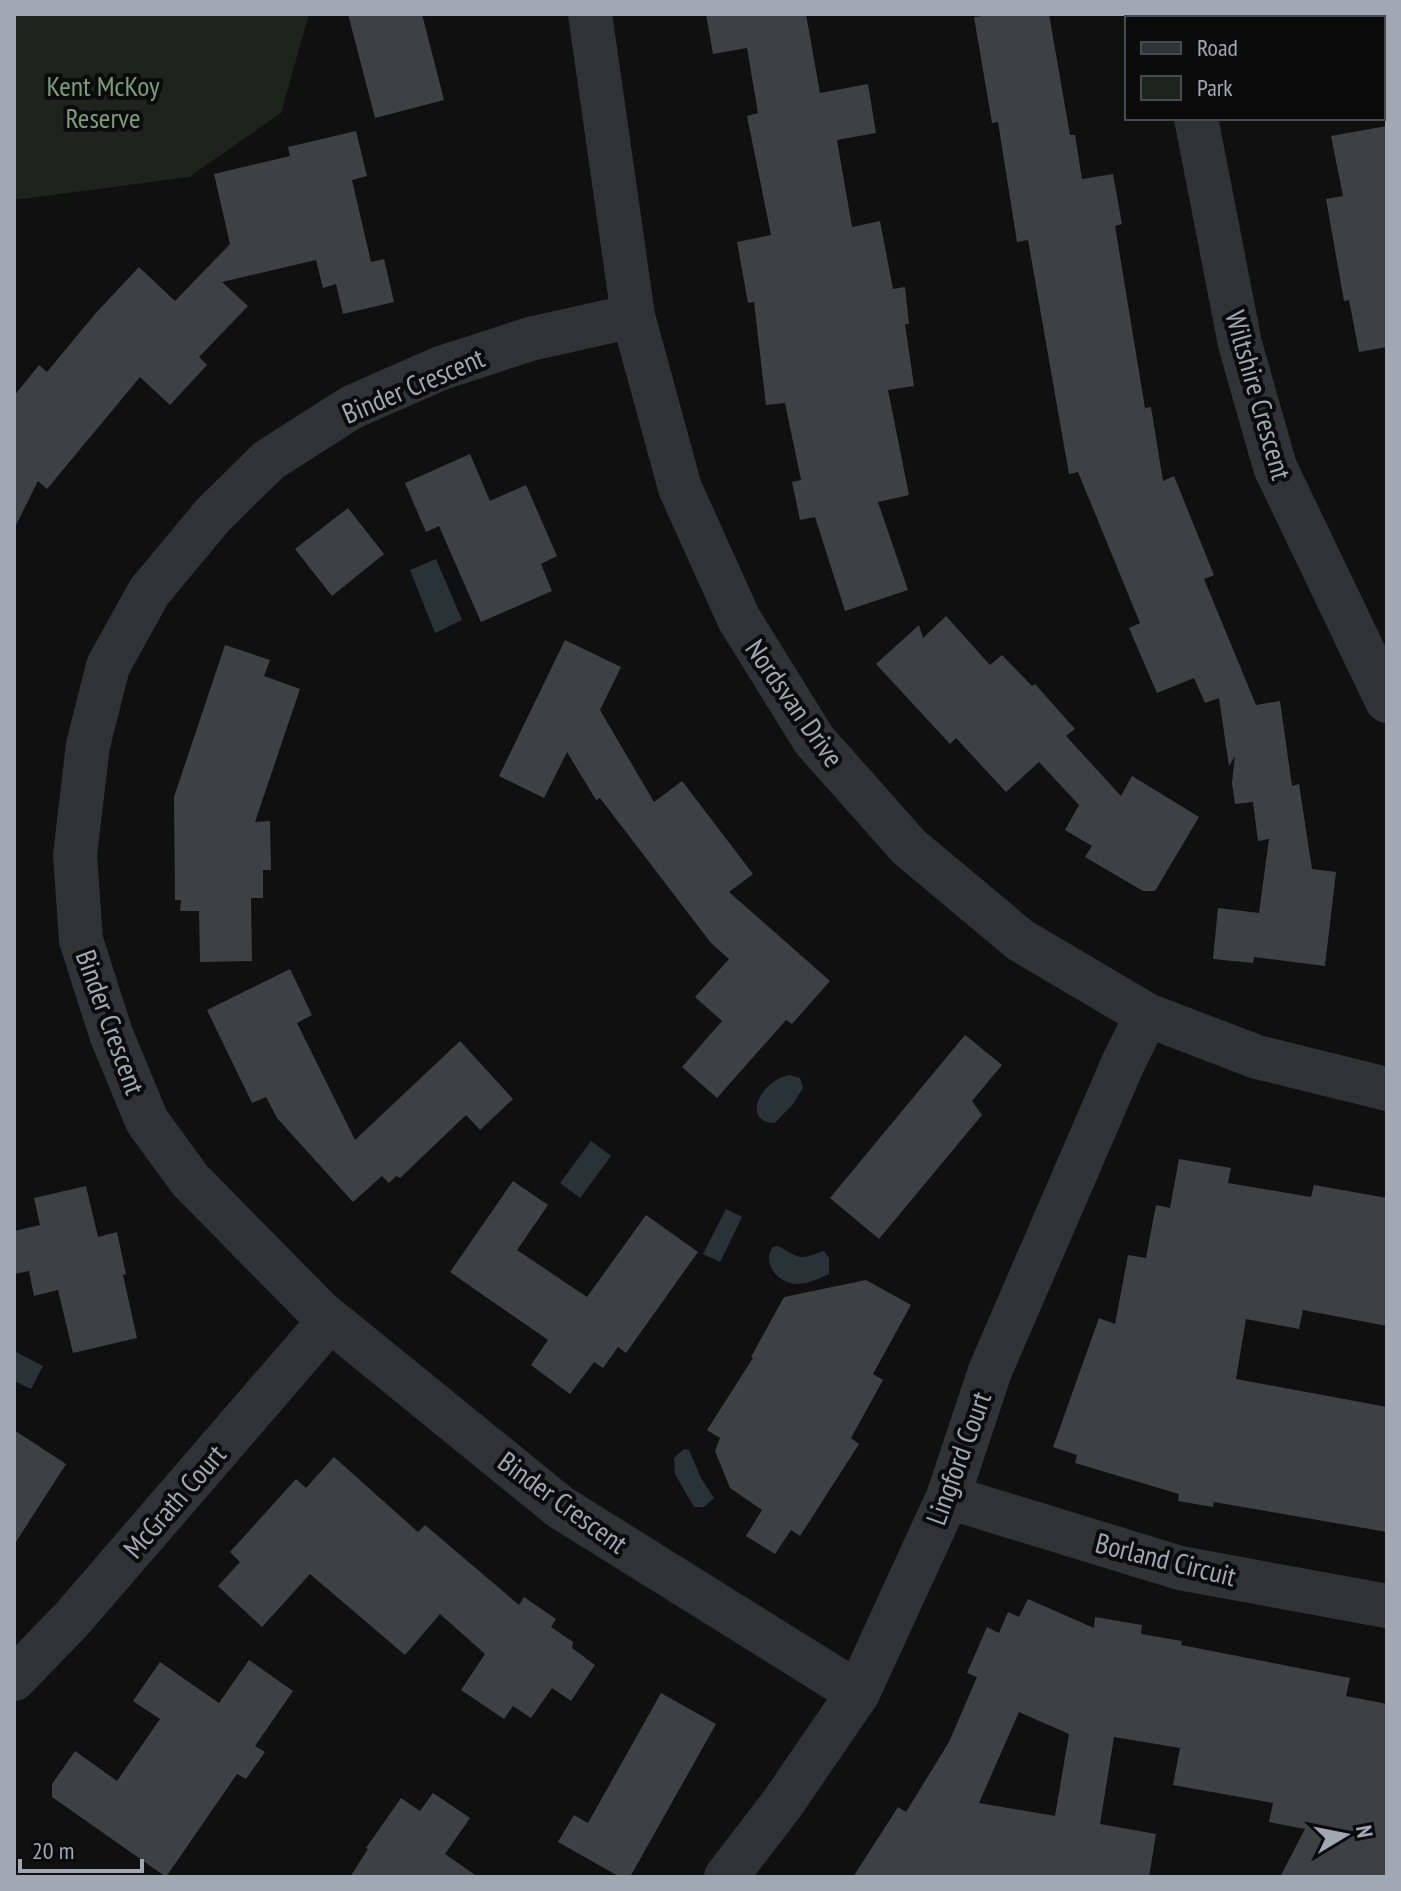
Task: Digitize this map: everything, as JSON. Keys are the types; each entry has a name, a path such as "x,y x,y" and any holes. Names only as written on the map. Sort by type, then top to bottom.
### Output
{"street":[{"name":"Nordsvan Drive","path":"590,14 633,316 680,488 739,619 814,740 909,847 1009,930 1147,1015 1257,1057 1387,1089"},
{"name":"Wiltshire Crescent","path":"1196,120 1240,344 1275,467 1387,701"},
{"name":"Binder Crescent","path":"633,316 530,339 441,368 352,407 269,460 213,515 149,592 108,666 88,745 75,855 81,940 111,1034 147,1121 190,1180 330,1320 560,1507 858,1693"},
{"name":"Lingford Court","path":"726,1877 782,1804 858,1693 948,1497 990,1371 1124,1061 1147,1015"},
{"name":"McGrath Court","path":"14,1679 72,1619 330,1320"},
{"name":"Borland Circuit","path":"948,1497 1180,1568 1387,1606"}],"green space":[{"name":"Kent McKoy Reserve","path":"14,14 309,14 281,113 189,177 14,200"}],"shaded area":[{"path":"436,559 462,620 435,633 410,570"},
{"path":"790,1075 800,1078 803,1088 775,1123 764,1121 758,1116 758,1100 770,1084"},
{"path":"591,1141 611,1156 580,1198 560,1183"},
{"path":"726,1209 742,1217 720,1262 703,1254"},
{"path":"778,1246 800,1257 824,1251 829,1258 829,1274 800,1284 783,1280 773,1271 769,1259 773,1247"},
{"path":"14,1351 43,1366 31,1389 14,1381"},
{"path":"684,1449 689,1450 714,1498 704,1507 694,1507 675,1474 674,1458"}],"building":[{"path":"348,14 422,14 444,100 375,118"},
{"path":"706,14 806,14 820,93 868,84 876,133 837,140 852,227 880,221 893,289 905,287 909,324 905,324 914,386 888,390 909,495 878,502 908,590 845,611 815,517 800,520 792,482 801,480 785,403 766,405 754,302 748,303 737,242 771,235 747,116 758,113 747,48 713,54"},
{"path":"1049,14 1070,135 1075,135 1082,179 1113,174 1122,224 1115,226 1145,408 1151,407 1163,481 1174,476 1214,575 1204,579 1256,705 1280,701 1292,786 1299,784 1312,869 1336,872 1325,966 1254,957 1253,963 1213,959 1218,908 1259,913 1269,839 1258,841 1253,802 1235,804 1232,783 1235,756 1229,766 1219,698 1205,703 1194,678 1157,693 1129,628 1140,623 1078,472 1069,474 1028,240 1017,242 998,122 992,123 974,17"},
{"path":"1387,126 1387,347 1359,352 1349,300 1344,301 1326,199 1343,196 1331,136"},
{"path":"356,131 367,176 352,180 371,262 384,259 394,302 343,314 336,284 323,288 316,260 222,282 248,306 199,357 207,365 170,405 140,377 47,489 38,481 14,529 14,396 39,365 47,372 139,267 175,301 230,244 214,174 290,156 288,147"},
{"path":"470,454 490,501 526,485 557,556 541,564 552,591 481,622 439,526 426,532 405,483"},
{"path":"348,508 384,554 332,596 295,549"},
{"path":"946,616 990,665 1002,655 1032,686 1035,684 1075,729 1066,736 1121,796 1132,776 1199,817 1155,891 1143,891 1085,857 1092,846 1065,830 1079,805 1039,762 1006,792 956,738 950,744 876,664 919,625 923,638"},
{"path":"565,640 621,667 600,710 654,802 682,781 753,874 729,892 830,981 792,1024 786,1020 717,1098 682,1067 722,1021 695,997 729,959 711,943 600,798 596,800 567,752 544,798 499,776"},
{"path":"225,645 270,660 264,676 300,689 255,822 270,821 271,870 263,870 263,898 251,898 252,961 200,962 199,911 180,911 181,900 175,900 174,797"},
{"path":"290,969 312,1015 297,1023 355,1140 460,1041 513,1099 480,1130 466,1115 400,1178 396,1176 389,1183 382,1176 353,1202 277,1118 266,1097 252,1103 207,1010"},
{"path":"965,1035 1002,1065 972,1101 982,1115 879,1239 830,1198"},
{"path":"1179,1159 1231,1168 1228,1183 1311,1197 1314,1185 1387,1198 1387,1326 1303,1310 1299,1329 1246,1319 1236,1379 1387,1407 1387,1532 1214,1502 1213,1507 1178,1501 1179,1494 1075,1463 1077,1455 1053,1447 1099,1318 1115,1324 1128,1255 1146,1258 1156,1205 1170,1208"},
{"path":"513,1181 548,1205 517,1250 587,1297 646,1215 698,1252 626,1353 618,1347 603,1368 594,1362 570,1394 531,1365 548,1340 450,1272"},
{"path":"86,1186 98,1237 117,1232 137,1338 73,1353 58,1290 34,1296 29,1271 14,1274 14,1231 40,1225 34,1198"},
{"path":"866,1280 911,1305 873,1374 883,1380 851,1438 859,1444 800,1536 791,1530 775,1554 746,1536 762,1510 730,1488 715,1451 720,1438 707,1430 753,1358 784,1297"},
{"path":"14,1430 66,1464 14,1545"},
{"path":"334,1457 418,1532 425,1525 519,1605 524,1597 556,1619 551,1627 573,1642 572,1648 595,1665 571,1701 552,1688 531,1718 513,1706 504,1719 461,1690 485,1654 440,1614 405,1655 310,1574 262,1627 218,1586 240,1562 230,1552 296,1479 306,1488"},
{"path":"1028,1599 1094,1628 1095,1617 1142,1625 1141,1634 1182,1641 1181,1645 1350,1678 1346,1696 1387,1704 1387,1877 1280,1877 1305,1829 1269,1822 1273,1803 1173,1785 1180,1748 1114,1737 1100,1824 1156,1834 1149,1877 853,1877 898,1807 906,1812 949,1742 977,1677 967,1673 987,1627 999,1633 1008,1612 1019,1617","holes":["1019,1712 1069,1734 1055,1816 979,1803"]},
{"path":"249,1660 293,1691 255,1746 265,1752 246,1779 237,1774 166,1877 52,1797 52,1784 75,1751 117,1781 160,1719 133,1701 160,1662 219,1703"},
{"path":"661,1693 716,1724 630,1877 620,1877 558,1842 574,1815 588,1823"},
{"path":"433,1793 470,1818 445,1854 478,1877 350,1877 401,1798 420,1811"}]}
